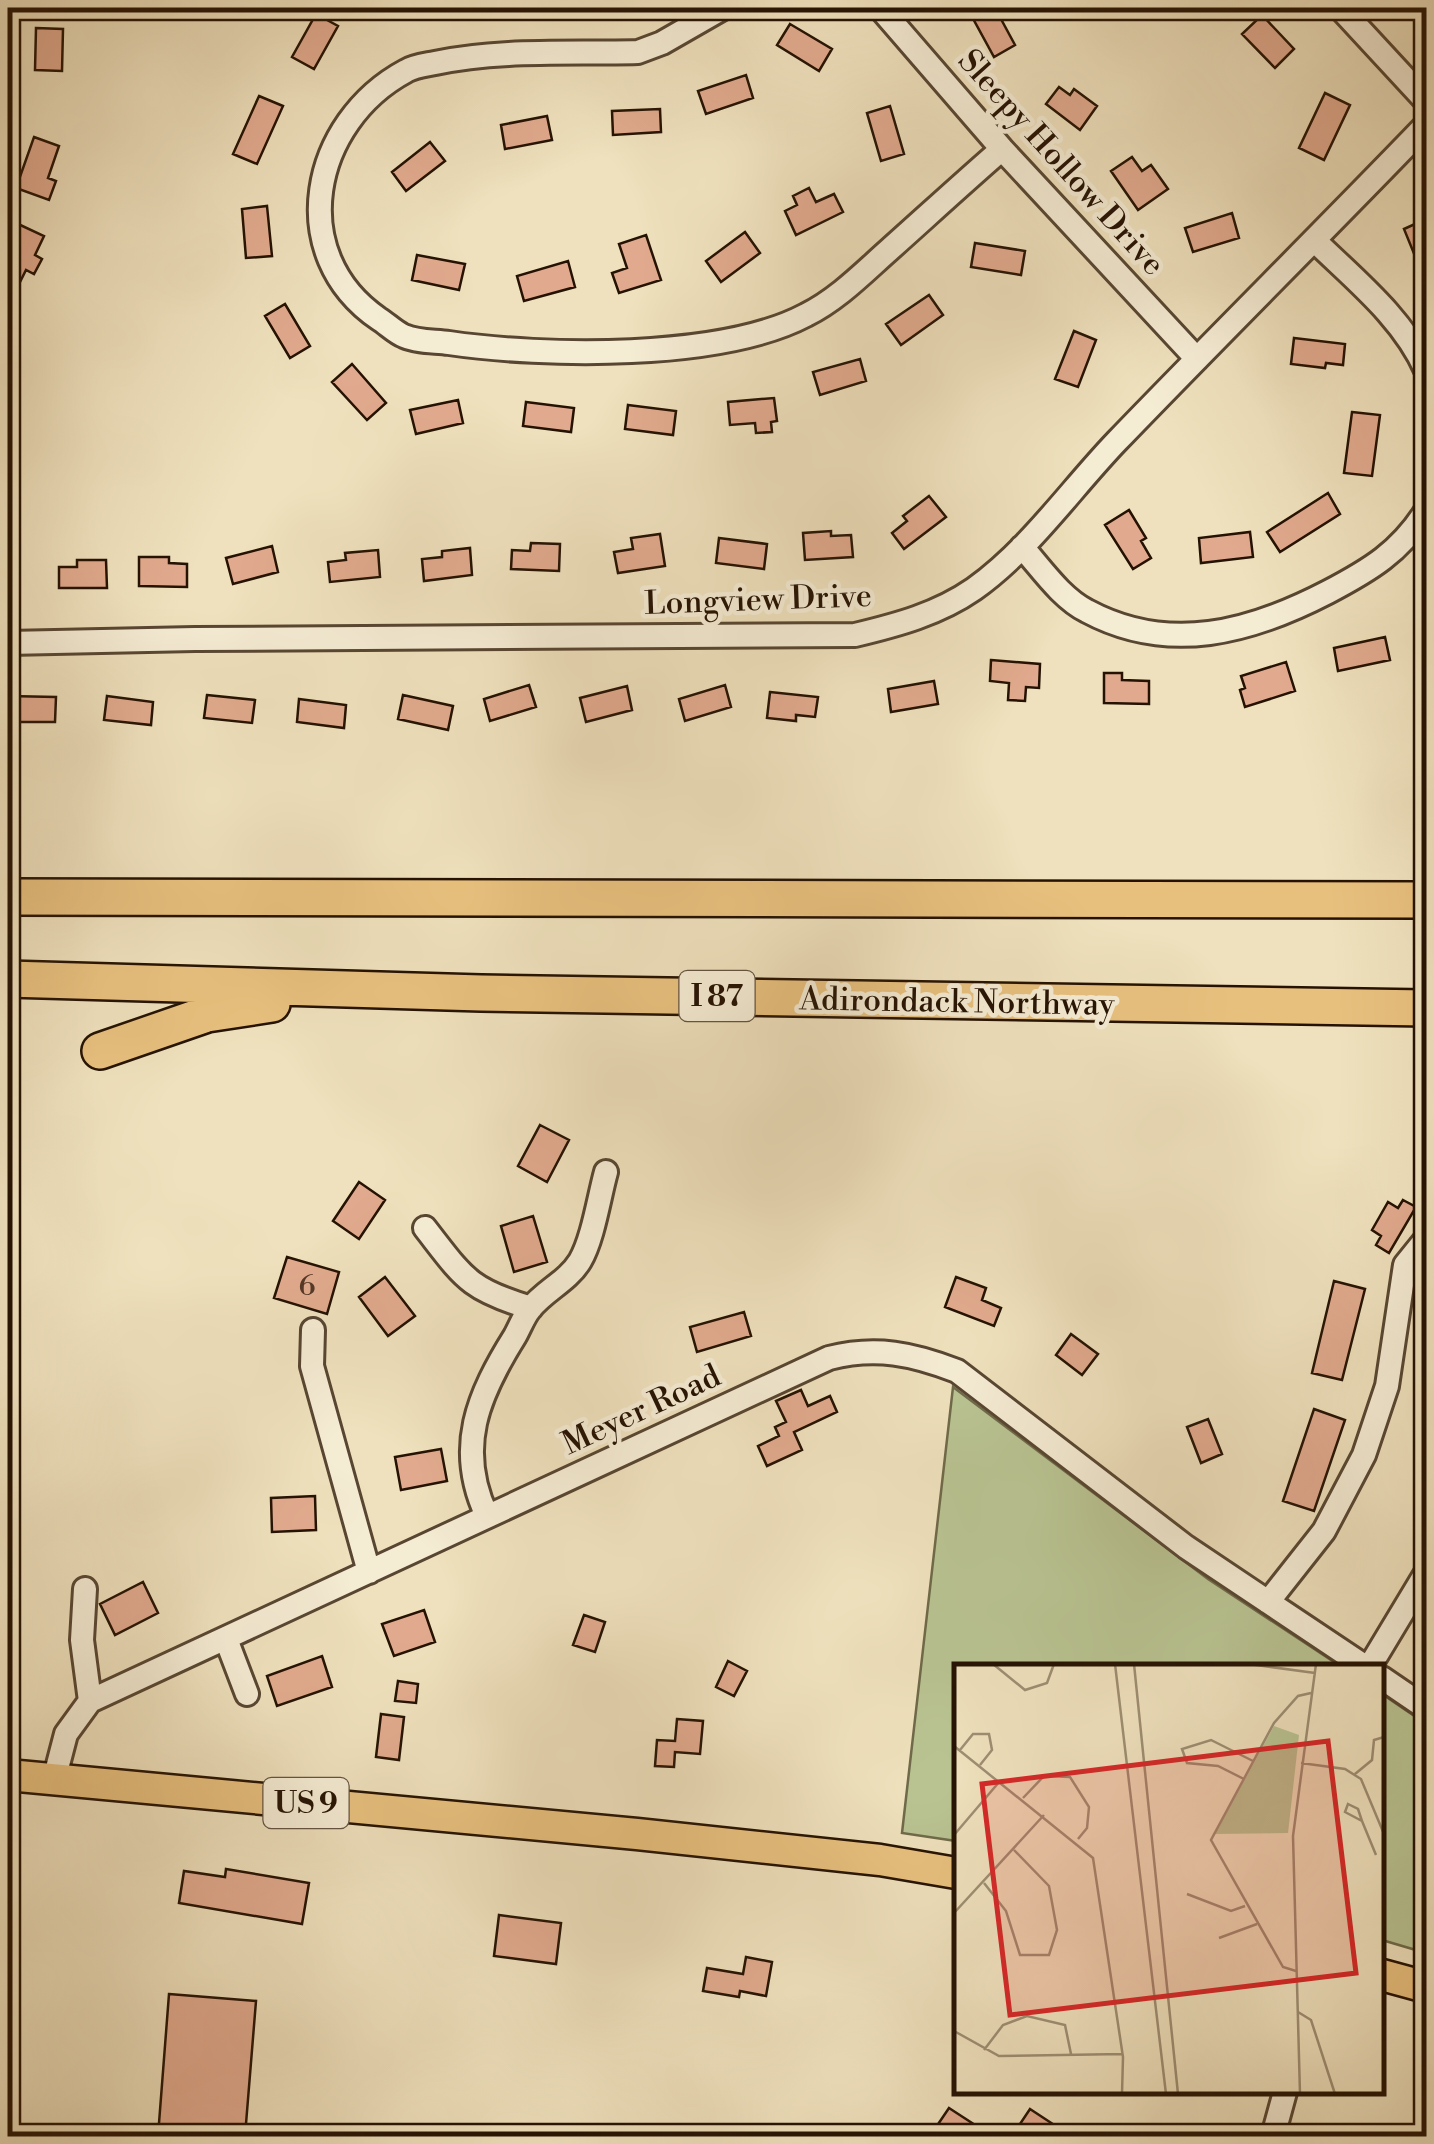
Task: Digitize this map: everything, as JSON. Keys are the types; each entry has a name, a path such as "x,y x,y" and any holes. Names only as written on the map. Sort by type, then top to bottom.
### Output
{"highway":[{"path":"8,897 1426,900"},
{"name":"Adirondack Northway","path":"8,978 481,992 1426,1008"},
{"path":"100,1051 207,1014 247,1005 481,992"}],"main road":[{"name":"US 9","path":"8,1775 604,1830 880,1860 954,1874"},
{"path":"1384,1976 1426,1987"}],"street":[{"path":"722,8 662,43 638,52 470,56 408,69 360,102 339,132 327,160 322,200 320,222 339,279 359,305 405,337 483,348 649,352 759,335 807,315 845,290 1002,149"},
{"name":"Sleepy Hollow Drive","path":"880,8 1002,149 1198,359"},
{"path":"1340,8 1426,101"},
{"name":"Longview Drive","path":"8,644 195,638 854,635 899,625 944,608 977,588 1022,547 1113,445 1426,126"},
{"path":"1315,241 1393,318 1416,348 1426,370"},
{"path":"1022,547 1087,612 1162,634 1210,634 1275,618 1363,573 1408,540 1426,512"},
{"path":"487,1516 475,1490 470,1455 472,1426 496,1365 531,1308 567,1278 583,1257 606,1172"},
{"path":"426,1228 462,1276 488,1295 531,1308"},
{"path":"1268,1602 1324,1531 1364,1454 1387,1386 1405,1265 1426,1239"},
{"path":"313,1330 312,1366 319,1397 369,1572"},
{"name":"Meyer Road","path":"90,1702 829,1358 852,1352 916,1355 957,1371 1186,1547 1364,1664"},
{"name":"Meyer Road","path":"1368,1664 1426,1573"},
{"path":"54,1780 66,1734 90,1702 82,1640 85,1589"},
{"path":"226,1639 247,1694"},
{"path":"1384,1679 1426,1708"},
{"path":"1272,2136 1284,2094"}],"green space":[{"path":"953,1387 1208,1579 1337,1664 954,1664 954,1841 902,1833"},
{"path":"1384,1695 1426,1724 1426,1953 1384,1941"}],"building":[{"path":"995,8 1015,45 994,57 970,13"},
{"path":"316,14 338,26 314,69 292,57"},
{"path":"1262,15 1294,49 1275,68 1242,34"},
{"path":"790,24 832,49 819,71 777,45"},
{"path":"36,28 63,29 62,71 35,70"},
{"path":"746,75 753,98 706,114 698,91"},
{"path":"1059,87 1070,95 1074,89 1097,106 1080,130 1046,104"},
{"path":"1325,93 1350,105 1324,160 1299,148"},
{"path":"259,96 283,106 257,164 233,154"},
{"path":"890,106 904,154 881,161 867,113"},
{"path":"660,109 661,132 613,135 612,111"},
{"path":"547,116 552,140 505,149 501,125"},
{"path":"34,137 59,146 48,178 56,181 49,200 16,188"},
{"path":"430,142 445,161 406,191 392,172"},
{"path":"1132,157 1142,171 1151,165 1168,189 1138,210 1111,171"},
{"path":"809,188 816,202 834,194 843,212 796,235 785,211 797,205 793,196"},
{"path":"267,206 272,256 246,258 242,209"},
{"path":"1232,213 1239,238 1193,252 1185,228"},
{"path":"1426,219 1426,283 1404,229"},
{"path":"16,223 44,236 35,255 42,259 34,274 26,270 18,286 8,281 8,241"},
{"path":"745,232 760,253 721,282 706,261"},
{"path":"646,235 661,280 619,293 612,273 627,268 619,244"},
{"path":"975,243 1025,251 1021,275 971,267"},
{"path":"417,255 465,264 459,290 412,280"},
{"path":"568,261 575,287 524,301 517,276"},
{"path":"929,295 943,315 901,345 886,324"},
{"path":"285,304 310,346 290,358 265,316"},
{"path":"1074,331 1096,340 1078,387 1055,379"},
{"path":"1294,338 1345,344 1343,365 1326,363 1325,368 1291,364"},
{"path":"860,359 866,381 820,395 813,372"},
{"path":"352,364 386,403 367,420 332,382"},
{"path":"774,398 777,421 771,422 772,432 756,433 755,423 730,425 728,402"},
{"path":"458,400 463,423 416,434 410,410"},
{"path":"526,402 574,408 571,432 523,426"},
{"path":"628,405 676,411 673,435 625,429"},
{"path":"1352,412 1380,415 1372,476 1344,473"},
{"path":"1328,493 1340,514 1280,552 1267,532"},
{"path":"929,496 946,517 904,549 892,533 907,521 903,516"},
{"path":"1129,510 1146,538 1141,541 1151,558 1133,569 1105,525"},
{"path":"831,531 831,536 851,535 853,557 805,560 803,533"},
{"path":"1250,532 1253,557 1201,563 1199,538"},
{"path":"660,534 665,566 618,573 614,552 633,549 631,538"},
{"path":"719,538 767,544 764,569 716,563"},
{"path":"531,543 560,544 559,571 511,569 512,550 530,551"},
{"path":"272,546 278,572 233,584 226,558"},
{"path":"470,548 472,575 424,581 422,559 442,557 442,551"},
{"path":"378,550 380,577 330,582 328,562 346,560 345,553"},
{"path":"139,557 169,557 169,563 187,564 187,587 139,586"},
{"path":"77,560 106,560 107,588 59,588 59,567 77,567"},
{"path":"1385,637 1390,660 1338,671 1334,648"},
{"path":"991,660 1040,664 1039,688 1026,687 1025,701 1008,700 1009,683 990,681"},
{"path":"1286,662 1295,691 1245,707 1241,676"},
{"path":"1104,673 1122,673 1122,680 1149,681 1149,704 1104,703"},
{"path":"934,681 938,704 891,712 888,689"},
{"path":"529,685 536,707 490,721 484,699"},
{"path":"725,685 731,707 685,721 679,699"},
{"path":"627,686 632,710 586,722 580,698"},
{"path":"770,692 818,697 815,717 796,715 796,721 767,718"},
{"path":"207,695 255,700 252,723 204,718"},
{"path":"403,695 453,706 448,730 398,719"},
{"path":"8,696 56,697 55,722 8,722"},
{"path":"107,696 153,702 151,725 104,720"},
{"path":"299,699 346,705 344,728 297,722"},
{"path":"540,1125 569,1140 547,1182 518,1166"},
{"path":"359,1182 385,1200 359,1239 333,1221"},
{"path":"1403,1200 1416,1207 1389,1253 1376,1245 1381,1236 1372,1230 1388,1202 1398,1208"},
{"path":"533,1216 547,1262 514,1272 501,1226"},
{"path":"287,1257 339,1272 327,1314 274,1298"},
{"path":"385,1277 415,1316 388,1336 359,1297"},
{"path":"956,1277 986,1288 982,1300 1001,1308 994,1326 945,1307"},
{"path":"1334,1281 1365,1289 1342,1380 1312,1373"},
{"path":"744,1312 751,1336 697,1352 690,1327"},
{"path":"1071,1334 1098,1354 1082,1375 1056,1355"},
{"path":"801,1390 808,1406 830,1396 837,1412 794,1432 802,1450 767,1466 758,1446 779,1436 775,1427 786,1422 776,1401"},
{"path":"1314,1409 1345,1420 1314,1511 1283,1501"},
{"path":"1208,1419 1222,1454 1201,1463 1187,1427"},
{"path":"441,1449 447,1481 401,1490 395,1457"},
{"path":"315,1496 316,1530 272,1532 271,1498"},
{"path":"143,1582 158,1613 115,1635 100,1604"},
{"path":"424,1610 435,1642 394,1656 382,1624"},
{"path":"584,1615 605,1622 595,1652 573,1645"},
{"path":"322,1656 332,1687 277,1706 267,1676"},
{"path":"728,1661 747,1671 734,1696 716,1687"},
{"path":"398,1681 418,1684 416,1703 395,1701"},
{"path":"381,1714 404,1717 399,1760 376,1757"},
{"path":"677,1719 703,1721 700,1754 675,1752 674,1767 655,1766 657,1740 675,1741"},
{"path":"226,1869 309,1883 302,1924 179,1903 184,1871 225,1877"},
{"path":"499,1915 561,1923 556,1964 494,1956"},
{"path":"746,1957 772,1962 766,1996 740,1991 739,1997 703,1991 707,1968 743,1974"},
{"path":"169,1994 256,2001 245,2136 158,2136"},
{"path":"949,2108 992,2136 930,2136"},
{"path":"1030,2109 1071,2136 1012,2136"}]}
